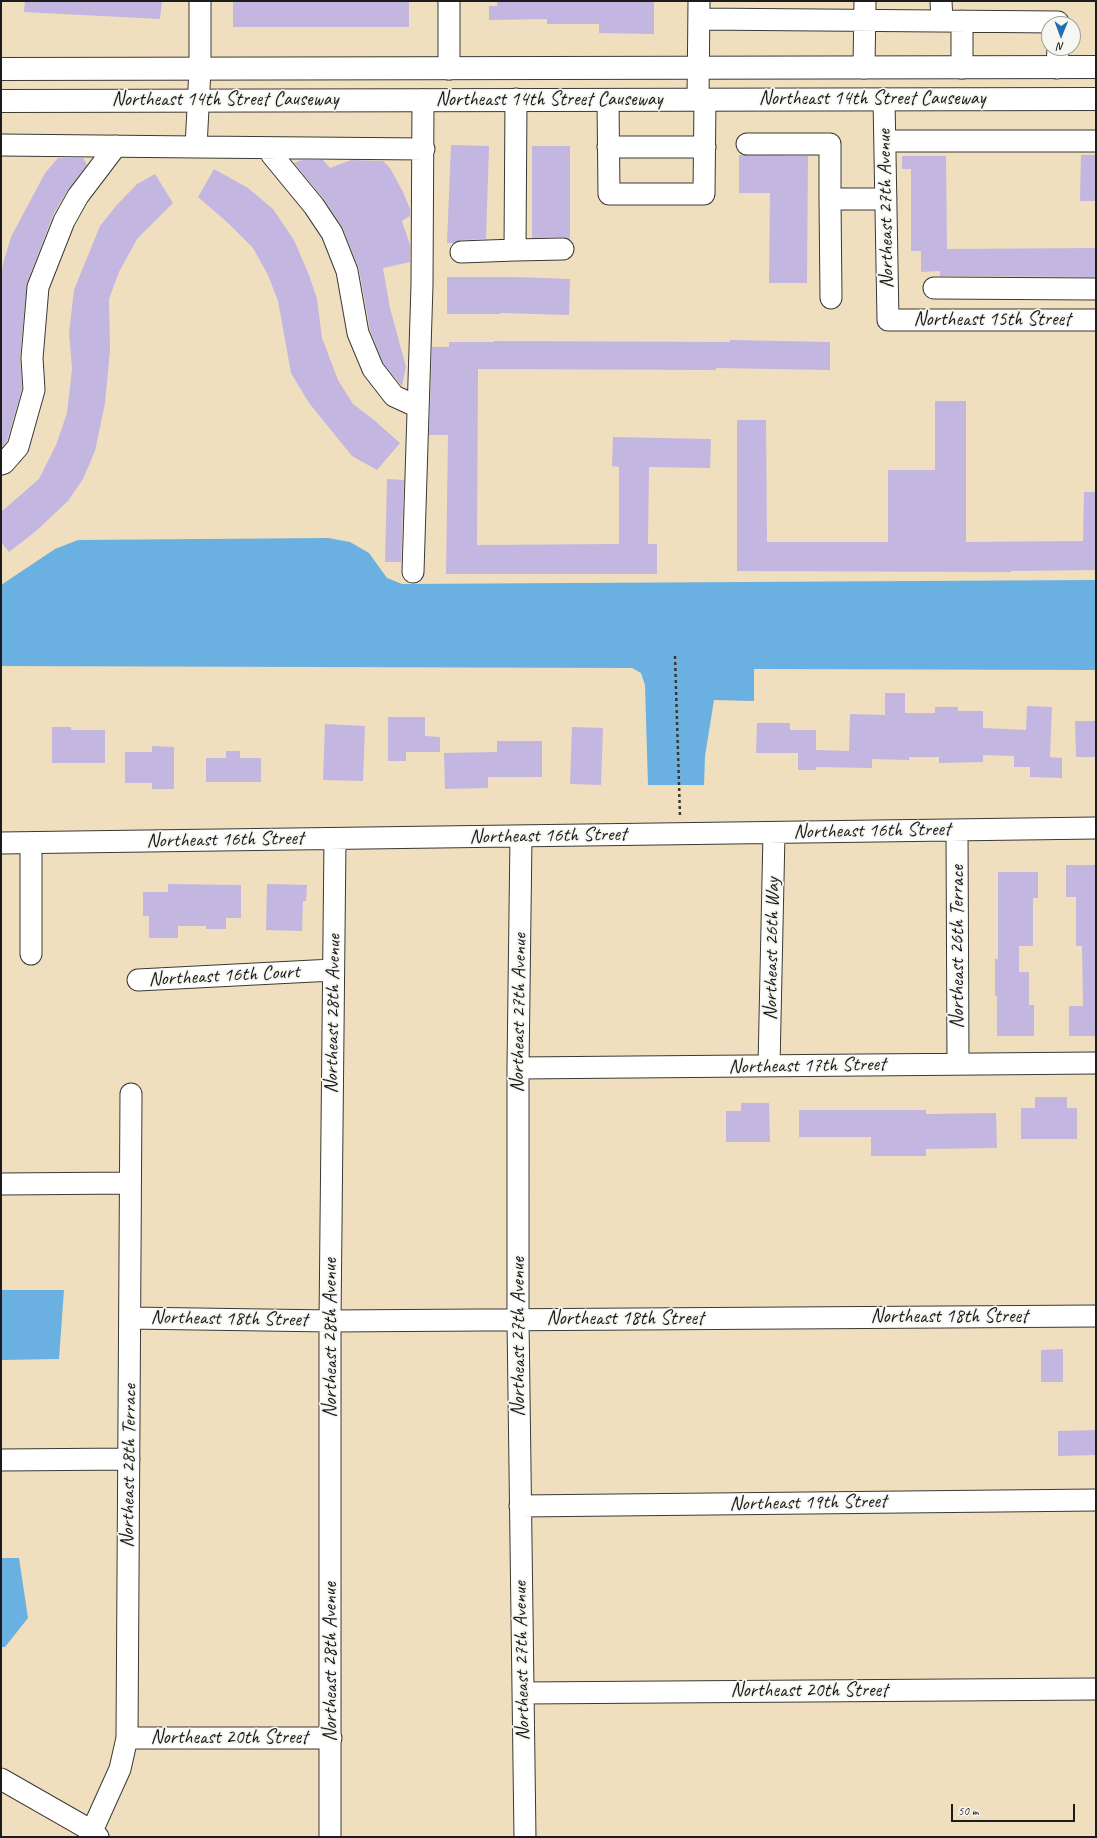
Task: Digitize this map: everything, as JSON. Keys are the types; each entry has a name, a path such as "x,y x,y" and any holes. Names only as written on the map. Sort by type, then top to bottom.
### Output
{"main road":[{"name":"Northeast 14th Street Causeway","path":"1,69 953,68 1057,58 1096,67"},
{"path":"884,99 891,88 900,81 953,68"},
{"path":"449,69 453,77 464,87 486,100"},
{"name":"Northeast 14th Street Causeway","path":"1,101 1096,99"}],"street":[{"path":"196,147 200,69 200,1"},
{"path":"449,1 449,69"},
{"path":"608,100 609,194 704,194 705,147 702,100 698,69 699,10 941,11 962,21 1041,22"},
{"path":"864,68 865,11"},
{"path":"953,68 962,21"},
{"path":"515,250 516,99"},
{"name":"Northeast 27th Avenue","path":"884,99 888,320"},
{"path":"413,572 424,149 423,100"},
{"path":"885,141 1096,141"},
{"path":"747,144 830,144 831,298"},
{"path":"1,145 424,149"},
{"path":"1,464 4,463 18,447 34,390 32,358 38,287 64,221 78,196 116,146"},
{"path":"608,147 705,147"},
{"path":"270,148 272,155 314,206 332,233 347,271 358,333 373,369 394,396 418,407"},
{"path":"830,199 886,199"},
{"path":"461,252 563,249"},
{"path":"934,288 1096,289"},
{"name":"Northeast 15th Street","path":"888,320 1096,320"},
{"name":"Northeast 16th Street","path":"1,843 1096,828"},
{"name":"Northeast 26th Terrace","path":"957,830 958,1064"},
{"name":"Northeast 26th Way","path":"769,1066 774,833"},
{"name":"Northeast 27th Avenue","path":"521,836 518,1068 518,1320 525,1837"},
{"name":"Northeast 28th Avenue","path":"330,1837 330,1321 335,839"},
{"path":"31,843 32,954"},
{"name":"Northeast 16th Court","path":"138,980 333,970"},
{"name":"Northeast 17th Street","path":"518,1068 1096,1063"},
{"name":"Northeast 28th Terrace","path":"95,1834 120,1769 127,1738 131,1094"},
{"path":"1,1184 130,1183"},
{"name":"Northeast 18th Street","path":"130,1318 330,1321 1096,1316"},
{"path":"1,1460 129,1459"},
{"name":"Northeast 19th Street","path":"520,1506 1096,1500"},
{"name":"Northeast 20th Street","path":"523,1693 1096,1689"},
{"name":"Northeast 20th Street","path":"127,1738 331,1738"},
{"path":"1,1779 95,1834"}],"path":[{"path":"675,656 680,834"}],"water":[{"path":"328,538 350,542 369,553 387,578 402,584 1096,580 1096,670 754,669 754,701 714,700 705,756 704,785 648,785 645,685 641,673 632,668 1,666 1,585 55,549 78,540"},
{"path":"1,1290 64,1290 59,1359 1,1360"},
{"path":"1,1558 19,1558 28,1618 5,1647 1,1647"}],"building":[{"path":"25,1 162,1 160,19 24,12"},
{"path":"233,1 409,1 409,27 233,27"},
{"path":"497,1 654,1 654,34 599,33 599,24 547,24 547,19 489,20 489,6 497,6"},
{"path":"451,145 489,146 486,239 461,240 453,243 447,243"},
{"path":"532,146 570,146 570,240 563,237 532,238"},
{"path":"739,155 808,156 807,283 769,283 770,193 739,193"},
{"path":"1081,155 1096,155 1096,201 1080,201"},
{"path":"902,156 946,156 947,249 1096,248 1096,277 940,276 940,271 921,272 921,251 911,251 911,169 902,169"},
{"path":"58,158 83,158 87,165 68,190 53,215 27,283 20,357 22,389 7,441 1,448 1,283 3,264 11,237 45,173"},
{"path":"302,160 323,160 330,168 351,160 383,161 390,168 403,192 410,209 410,216 402,221 410,245 410,262 383,268 390,308 406,367 402,386 383,363 370,330 359,269 343,228 323,198 294,163"},
{"path":"214,169 248,188 273,209 294,240 309,275 317,299 322,338 338,380 353,404 400,443 377,470 352,456 309,403 291,373 278,301 268,275 253,248 227,222 198,197"},
{"path":"155,174 173,203 137,239 119,272 109,299 110,350 105,403 95,451 83,479 68,501 36,531 9,552 1,542 1,512 39,479 56,445 67,413 72,369 69,333 74,290 100,226 116,206 137,184"},
{"path":"447,277 570,279 569,315 500,313 447,314"},
{"path":"730,340 830,342 830,370 716,368 716,370 478,369 477,545 619,544 619,467 612,466 613,437 711,439 710,468 649,467 648,544 657,544 657,574 446,574 448,435 429,435 432,347 449,347 449,342 730,342"},
{"path":"935,401 966,401 966,542 1083,541 1084,492 1096,492 1096,570 1011,572 737,571 737,420 766,420 767,542 888,542 888,470 935,470"},
{"path":"387,479 404,480 401,562 385,562"},
{"path":"885,693 905,693 905,713 935,713 935,707 958,707 958,711 983,711 983,728 1026,730 1027,706 1052,707 1050,757 1062,758 1062,778 1030,777 1030,767 1014,767 1014,756 983,755 983,762 939,763 939,757 909,757 909,760 872,759 872,768 816,767 816,770 798,770 798,753 756,753 757,723 790,723 790,730 816,730 816,750 849,751 850,714 885,715"},
{"path":"388,717 425,717 425,736 440,737 440,752 406,752 406,761 388,761"},
{"path":"1075,721 1096,721 1096,757 1076,757"},
{"path":"325,724 365,726 363,781 323,780"},
{"path":"52,727 71,727 71,730 105,730 105,763 52,763"},
{"path":"572,727 603,728 601,785 570,784"},
{"path":"497,741 542,741 542,777 488,777 488,788 445,789 444,753 497,752"},
{"path":"152,746 174,747 174,789 152,789 152,783 125,783 125,752 152,752"},
{"path":"226,751 240,751 240,758 261,758 261,782 206,782 206,758 226,758"},
{"path":"1066,865 1096,865 1096,1036 1069,1036 1069,1006 1083,1006 1082,946 1076,946 1076,897 1066,897"},
{"path":"998,872 1038,872 1038,898 1033,898 1033,946 1019,946 1019,972 1029,972 1029,1005 1034,1005 1034,1036 997,1036 995,959 998,959"},
{"path":"168,884 241,885 241,918 226,918 226,929 206,929 206,926 178,926 178,938 149,938 149,916 143,916 143,892 168,892"},
{"path":"267,884 307,885 306,901 303,901 302,931 266,930"},
{"path":"1035,1097 1067,1097 1067,1108 1077,1108 1077,1139 1021,1139 1021,1108 1035,1108"},
{"path":"741,1103 769,1103 770,1142 726,1142 726,1111 741,1111"},
{"path":"799,1110 926,1110 926,1114 996,1113 997,1148 926,1149 926,1156 871,1156 871,1137 799,1137"},
{"path":"1063,1349 1063,1382 1041,1382 1041,1350"},
{"path":"1096,1430 1096,1455 1058,1456 1058,1431"}]}
